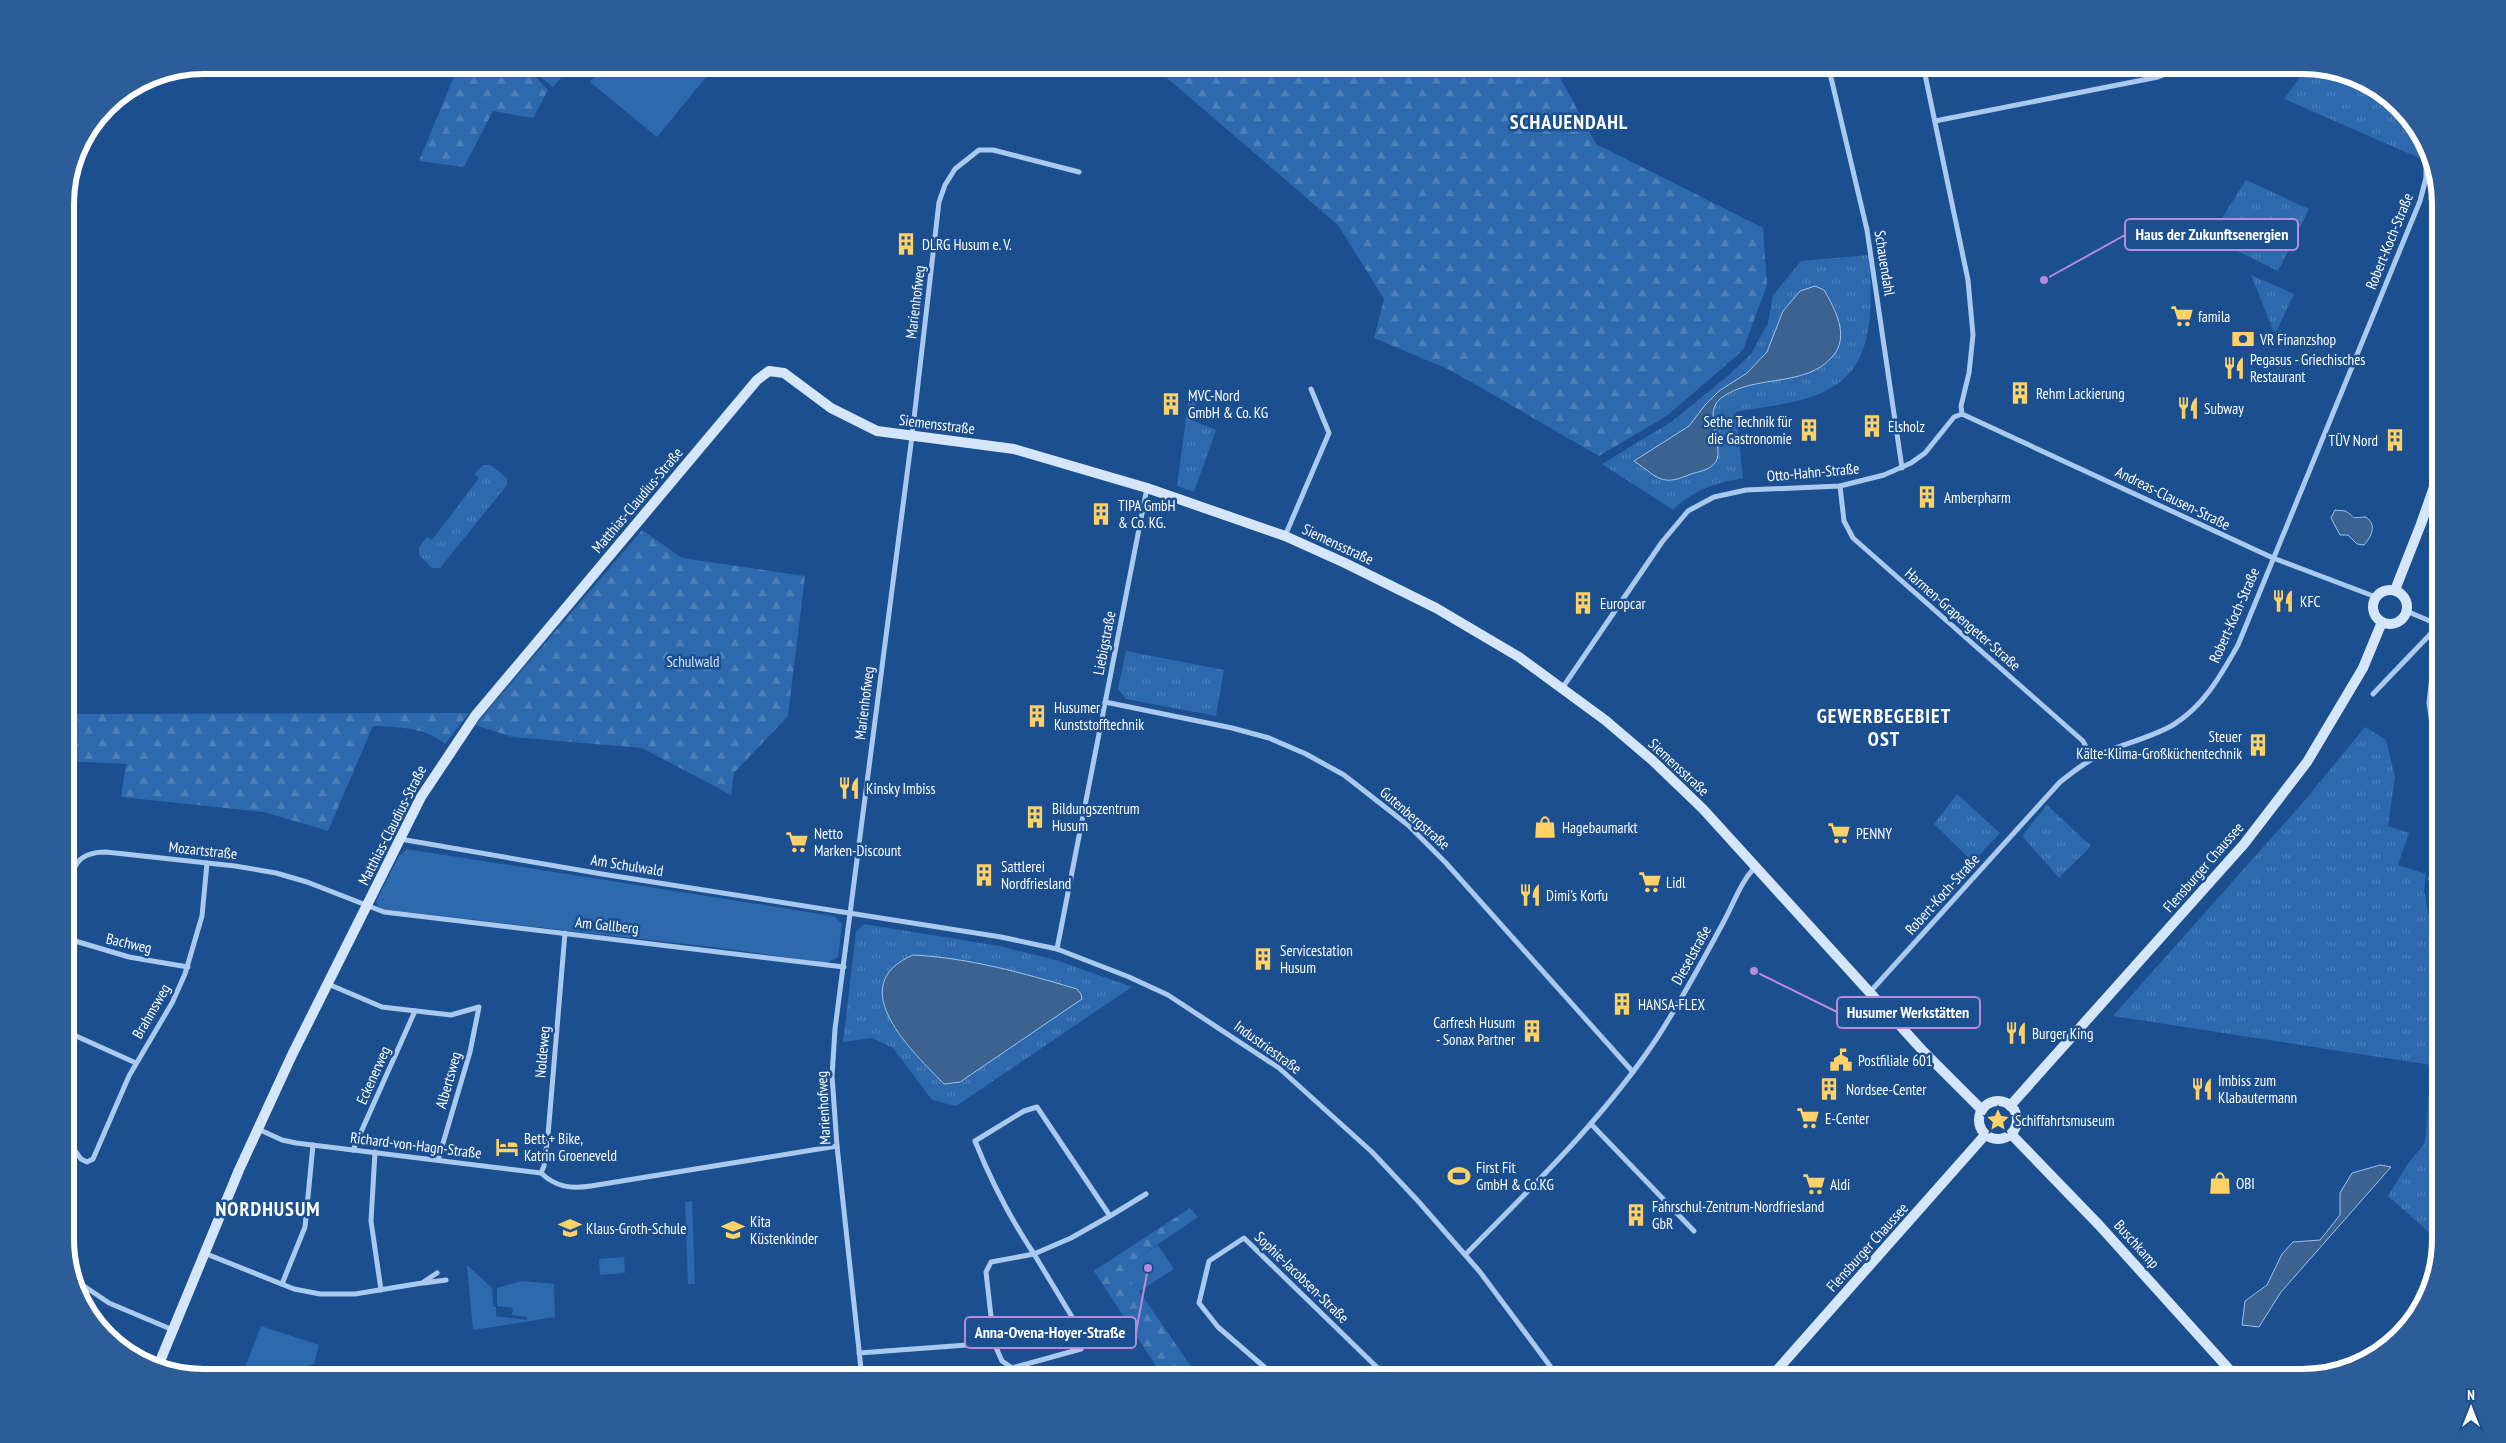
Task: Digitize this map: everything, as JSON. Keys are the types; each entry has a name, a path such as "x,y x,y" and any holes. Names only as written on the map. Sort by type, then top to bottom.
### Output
{"street":[{"name":"Schauendahl","path":"1830,74 1867,230 1902,468"},
{"path":"1925,74 1968,280 1973,335 1969,373 1961,406 1962,414"},
{"path":"1935,121 2158,78 2167,74"},
{"name":"Marienhofweg","path":"861,1369 837,1146 832,1076 835,1029 912,436 938,202 945,185 955,169 979,150 994,150 1079,172"},
{"name":"Robert-Koch-Straße","path":"1869,992 2049,793 2074,771 2092,759 2172,725 2202,700 2220,676 2238,644 2420,201 2426,178 2426,165"},
{"name":"Siemensstraße","path":"769,370 784,373 830,408 877,431 1014,450 1147,488 1285,536 1436,608 1519,657 1562,687 1652,760 1703,810 1923,1051 1982,1110"},
{"name":"Matthias-Claudius-Straße","path":"160,1361 204,1253 258,1129 399,839 436,772 475,716 757,380 769,370"},
{"name":"Siemensstraße","path":"1285,536 1328,432 1311,389"},
{"name":"Otto-Hahn-Straße","path":"1562,687 1662,542 1688,511 1714,497 1746,490 1840,486 1865,481 1902,468 1925,453 1954,417 1962,414"},
{"name":"Andreas-Clausen-Straße","path":"1962,414 2273,558 2376,597"},
{"name":"Harmen-Grapengeter-Straße","path":"1840,486 1844,521 1853,538 2082,741 2092,759"},
{"name":"Liebigstraße","path":"1057,949 1147,488"},
{"path":"2394,590 2432,493"},
{"path":"2386,590 2394,590 2405,598 2406,611 2396,622 2382,622 2374,613 2374,602 2376,597 2386,590"},
{"path":"2406,611 2432,622"},
{"name":"Flensburger Chaussee","path":"2010,1106 2244,844 2307,762 2363,668 2382,622"},
{"path":"2373,694 2432,633"},
{"path":"2432,681 2429,704 2432,726"},
{"name":"Gutenbergstraße","path":"1105,702 1232,728 1269,738 1306,754 1344,775 1408,825 1446,863 1633,1072"},
{"name":"Am Schulwald","path":"399,839 851,913"},
{"name":"Mozartstraße","path":"74,867 75,863 89,853 106,852 207,862 294,877 367,906"},
{"name":"Brahmsweg","path":"74,1149 81,1159 89,1162 93,1159 119,1097 136,1063 172,1003 188,967 202,916 207,862"},
{"name":"Dieselstraße","path":"1466,1254 1592,1125 1633,1072 1679,1002 1725,920 1744,879 1755,867"},
{"name":"Am Gallberg","path":"367,906 384,912 844,966"},
{"name":"Industriestraße","path":"851,913 1001,937 1057,949 1129,977 1168,995 1279,1068 1372,1152 1466,1254 1552,1369"},
{"name":"Noldeweg","path":"541,1173 544,1166 548,1135 565,933"},
{"name":"Bachweg","path":"74,941 129,958 188,967"},
{"path":"328,984 382,1007 415,1011"},
{"name":"Albertsweg","path":"415,1011 451,1015 479,1007 470,1052 438,1160"},
{"name":"Eckenerweg","path":"353,1150 415,1011"},
{"path":"74,1034 136,1063"},
{"path":"1995,1102 2010,1106 2016,1118 2015,1129 2011,1134 2000,1139 1985,1135 1979,1122 1982,1110 1995,1102"},
{"path":"1110,1216 1037,1107 1024,1111 975,1141 989,1177 1012,1220 1034,1254 1086,1340 1081,1349 1012,1368 1002,1361 994,1344 986,1272 991,1262 1034,1254 1071,1238 1110,1216 1146,1194"},
{"path":"1592,1125 1694,1231"},
{"name":"Richard-von-Hagn-Straße","path":"258,1129 282,1140 313,1145 541,1173 560,1186 579,1188 837,1146"},
{"name":"Buschkamp","path":"2011,1134 2099,1225 2229,1369"},
{"name":"Flensburger Chaussee","path":"1778,1369 1985,1135"},
{"path":"282,1284 304,1227 313,1145"},
{"path":"375,1152 371,1220 381,1290"},
{"name":"Sophie-Jacobsen-Straße","path":"1267,1369 1218,1327 1199,1303 1202,1282 1209,1261 1244,1238 1379,1369"},
{"path":"204,1253 307,1292 336,1295 446,1280"},
{"path":"422,1283 436,1274"},
{"path":"83,1285 109,1303 173,1330"},
{"path":"859,1353 994,1344"}],"green space":[{"path":"454,74 533,74 548,90 533,118 493,111 464,167 419,161"},
{"path":"536,74 564,74 553,87"},
{"path":"597,74 709,74 657,137 590,82"},
{"path":"1162,74 1558,74 1596,144 1763,228 1767,285 1743,350 1668,415 1599,456 1450,370 1374,338 1384,299 1338,225"},
{"path":"2302,74 2336,78 2352,84 2382,101 2405,124 2419,148 2419,158 2284,99"},
{"path":"2246,180 2309,209 2278,271 2215,240 2212,234"},
{"path":"1869,255 1871,292 1868,330 1864,348 1856,364 1845,378 1829,389 1807,398 1736,412 1743,478 1705,488 1689,497 1673,510 1602,464 1671,422 1728,376 1751,354 1768,323 1773,295 1801,261","holes":["1783,311 1806,375 1738,388 1726,394 1717,402 1713,411 1713,422 1718,457 1635,461 1690,426 1705,405 1719,391 1747,373 1767,352"]},
{"path":"2251,275 2294,294 2276,332 2273,330"},
{"path":"1189,396 1198,399 1191,420 1216,430 1194,492 1177,486"},
{"path":"483,465 490,465 507,478 507,485 440,568 432,568 419,555 419,547 427,537 432,540 479,478 474,474"},
{"name":"Schulwald","path":"642,530 682,558 805,576 788,716 734,773 731,795 642,748 512,737 475,725"},
{"path":"1126,651 1224,670 1216,716 1126,699 1118,689"},
{"path":"469,713 445,744 437,738 420,731 373,726 328,831 264,812 121,797 126,764 74,761 74,714"},
{"path":"2365,727 2386,740 2395,777 2388,826 2409,833 2398,865 2426,874 2424,891 2432,932 2432,1235 2388,1196 2409,1162 2425,1143 2431,1065 2113,1016 2306,799"},
{"path":"1957,794 2000,833 1973,862 1934,824"},
{"path":"2047,805 2091,846 2059,878 2022,836"},
{"path":"407,849 834,916 842,924 838,957 827,963 721,948 380,909 376,902 378,897 399,856"},
{"path":"864,924 999,946 1056,960 1132,987 956,1106 932,1100 893,1048 872,1038 843,1042 856,932","holes":["1082,999 960,1082 944,1084 891,1024"]},
{"path":"692,1201 695,1284 688,1284 685,1202"},
{"path":"1190,1208 1198,1217 1123,1268 1193,1369 1158,1369 1094,1271"},
{"path":"1158,1245 1174,1269 1138,1292 1122,1268"},
{"path":"624,1257 625,1273 600,1275 599,1259"},
{"path":"467,1265 492,1288 493,1307 496,1307 496,1316 527,1320 527,1317 512,1315 513,1308 497,1306 497,1288 522,1281 554,1284 555,1317 473,1330"},
{"path":"261,1326 319,1345 314,1364 294,1369 244,1369"}],"shaded area":[{"path":"1815,286 1824,290 1839,323 1841,331 1840,340 1833,356 1822,366 1808,373 1734,390 1721,398 1715,405 1713,413 1718,451 1717,459 1708,468 1681,478 1666,480 1655,476 1634,461 1689,426 1705,405 1719,391 1747,373 1767,352 1783,311 1800,291"},
{"path":"2335,510 2345,511 2354,518 2366,517 2369,520 2372,531 2364,545 2357,544 2348,535 2340,535 2331,518"},
{"path":"913,955 955,959 1016,972 1077,989 1082,999 960,1082 944,1084 902,1038 890,1019 883,1001 883,984 892,968"},
{"path":"2380,1165 2391,1167 2281,1292 2259,1327 2242,1325 2245,1301 2267,1285 2282,1254 2293,1242 2320,1240 2340,1215 2340,1193 2352,1173"}],"place":[{"name":"DLRG Husum e. V.","path":"906,244"},
{"name":"Haus der Zukunftsenergien","path":"2044,280"},
{"name":"famila","path":"2182,316"},
{"name":"VR Finanzshop","path":"2243,339"},
{"name":"Pegasus - Griechisches Restaurant","path":"2234,368"},
{"name":"Rehm Lackierung","path":"2020,393"},
{"name":"MVC-Nord GmbH & Co. KG","path":"1171,404"},
{"name":"Subway","path":"2188,408"},
{"name":"Elsholz","path":"1872,426"},
{"name":"Sethe Technik für die Gastronomie","path":"1809,430"},
{"name":"TÜV Nord","path":"2395,440"},
{"name":"Amberpharm","path":"1927,497"},
{"name":"TIPA GmbH & Co. KG.","path":"1101,514"},
{"name":"KFC","path":"2283,601"},
{"name":"Europcar","path":"1583,603"},
{"name":"Husumer Kunststofftechnik","path":"1037,716"},
{"name":"Steuer Kälte-Klima-Großküchentechnik","path":"2258,745"},
{"name":"Kinsky Imbiss","path":"849,788"},
{"name":"Bildungszentrum Husum","path":"1035,817"},
{"name":"Hagebaumarkt","path":"1545,827"},
{"name":"PENNY","path":"1839,833"},
{"name":"Netto Marken-Discount","path":"797,842"},
{"name":"Sattlerei Nordfriesland","path":"984,875"},
{"name":"Lidl","path":"1650,882"},
{"name":"Dimi's Korfu","path":"1530,895"},
{"name":"Servicestation Husum","path":"1263,959"},
{"name":"Husumer Werkstätten","path":"1754,971"},
{"name":"HANSA-FLEX","path":"1622,1004"},
{"name":"Carfresh Husum - Sonax Partner","path":"1532,1031"},
{"name":"Burger King","path":"2016,1033"},
{"name":"Postfiliale 601","path":"1841,1060"},
{"name":"Nordsee-Center","path":"1829,1089"},
{"name":"Imbiss zum Klabautermann","path":"2202,1089"},
{"name":"E-Center","path":"1808,1118"},
{"name":"Schiffahrtsmuseum","path":"1998,1120"},
{"name":"Bett + Bike, Katrin Groeneveld","path":"507,1147"},
{"name":"First Fit GmbH & Co.KG","path":"1459,1176"},
{"name":"OBI","path":"2220,1183"},
{"name":"Aldi","path":"1814,1184"},
{"name":"Fahrschul-Zentrum-Nordfriesland GbR","path":"1636,1215"},
{"name":"Klaus-Groth-Schule","path":"570,1228"},
{"name":"Kita Küstenkinder","path":"733,1230"},
{"name":"Anna-Ovena-Hoyer-Straße","path":"1148,1268"}],"district":[{"name":"SCHAUENDAHL","path":"1569,122"},
{"name":"GEWERBEGEBIET OST","path":"1884,728"},
{"name":"NORDHUSUM","path":"268,1209"}]}
